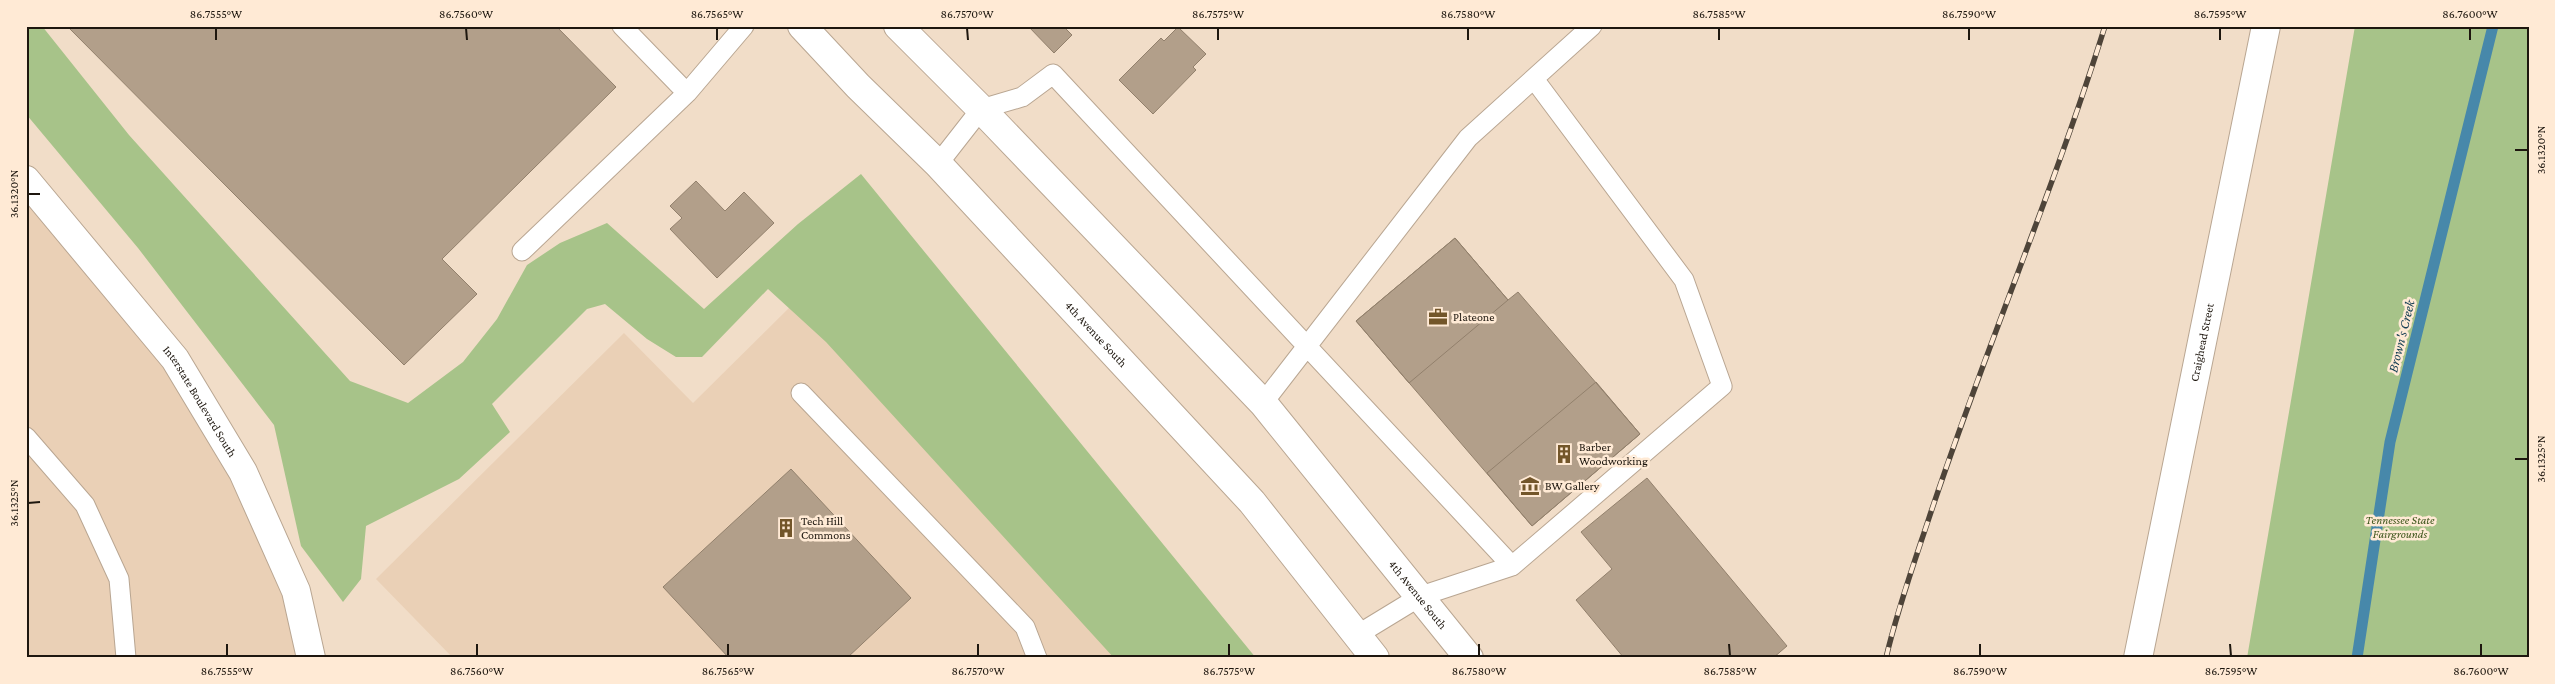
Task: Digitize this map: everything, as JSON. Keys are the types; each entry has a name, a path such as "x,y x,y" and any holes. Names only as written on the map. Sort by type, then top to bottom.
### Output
{"main road":[{"name":"4th Avenue South","path":"802,26 858,86 938,164 1252,502 1375,658"},
{"name":"4th Avenue South","path":"898,26 981,109 1263,403 1421,596 1469,658"},
{"name":"Craighead Street","path":"2138,658 2266,26"},
{"name":"Interstate Boulevard South","path":"26,180 175,359 243,472 296,590 311,658"}],"lane":[{"path":"622,26 687,93"},
{"path":"522,251 687,93 744,26"},
{"path":"1263,403 1468,138 1592,26"},
{"path":"938,164 981,109 1022,98 1053,74 1512,566"},
{"path":"1357,635 1421,596 1512,566 1722,386 1684,280 1534,79"},
{"path":"801,393 1025,627 1037,658"},
{"path":"26,437 86,505 119,579 126,658"}],"shaded area":[{"path":"26,181 243,472 311,658 26,658"},
{"path":"798,299 1127,658 453,658 376,579 624,333 693,403"}],"green space":[{"path":"26,26 42,26 129,135 350,381 408,403 463,362 497,319 527,265 560,243 607,223 704,309 798,224 861,174 1256,658 1114,658 826,342 768,289 702,357 676,357 647,339 605,304 587,309 492,404 510,432 459,479 366,526 361,579 343,602 301,546 274,425 138,248 26,114"},
{"name":"Tennessee State Fairgrounds","path":"2355,26 2529,26 2529,658 2247,658"}],"building":[{"path":"67,26 556,26 616,87 442,259 477,294 404,365"},
{"path":"1028,26 1063,26 1072,35 1054,53"},
{"path":"1178,27 1206,54 1193,67 1196,70 1153,114 1119,80 1161,38 1164,41"},
{"path":"696,181 725,211 744,192 774,223 717,278 670,229 682,218 670,206"},
{"path":"1455,238 1508,300 1518,292 1640,434 1532,526 1356,321"},
{"path":"1455,238 1508,300 1409,383 1356,321"},
{"name":"Barber Woodworking","path":"1596,382 1640,434 1532,526 1487,473"},
{"name":"Tech Hill Commons","path":"791,469 911,598 847,658 729,658 663,587"},
{"path":"1647,478 1787,646 1773,658 1624,658 1576,600 1612,569 1581,532"}],"waterway":[{"name":"Brown's Creek","path":"2357,658 2390,442 2493,26"}],"railway":[{"path":"1886,658 1905,589 1949,459 2041,212 2105,26"}],"place":[{"name":"Plateone","path":"1438,317"},
{"name":"Barber Woodworking","path":"1564,454"},
{"name":"BW Gallery","path":"1530,486"},
{"name":"Tech Hill Commons","path":"786,528"}]}
